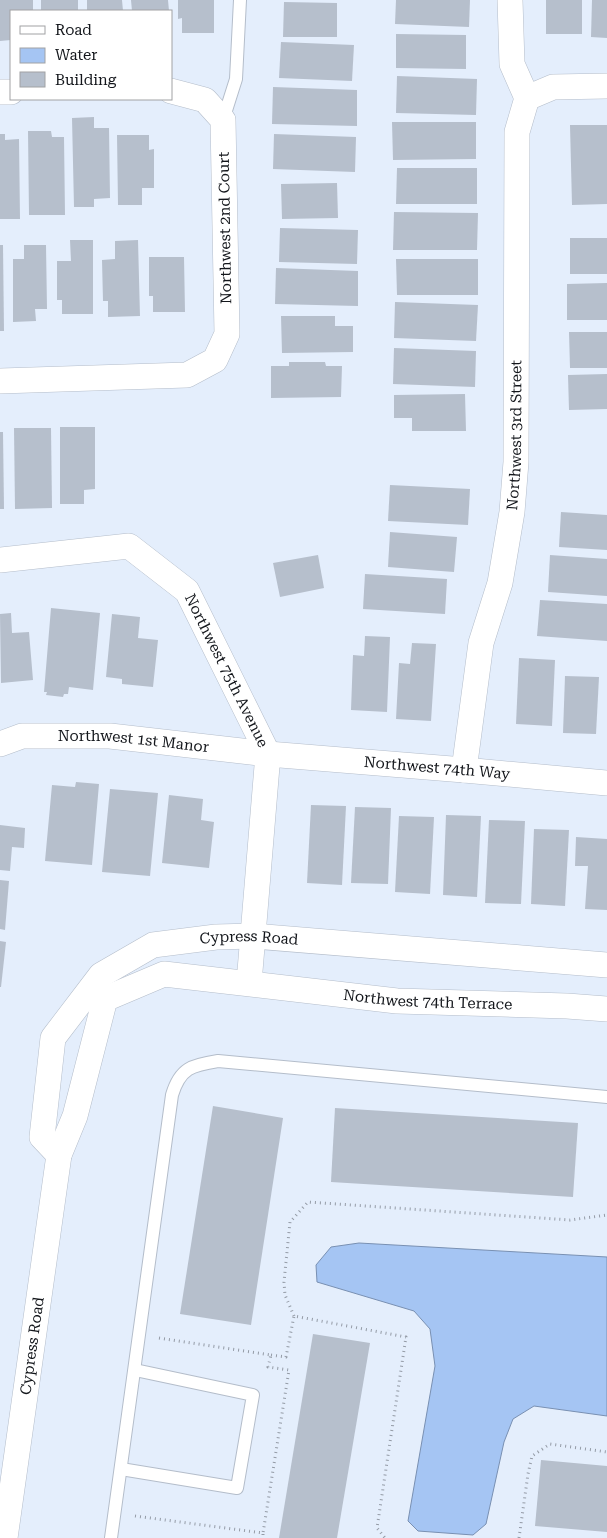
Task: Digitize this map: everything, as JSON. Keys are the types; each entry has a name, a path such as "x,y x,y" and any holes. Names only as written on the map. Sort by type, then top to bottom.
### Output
{"street":[{"path":"510,0 512,64 528,98 553,87 607,86"},
{"path":"172,91 205,100 223,120"},
{"name":"Northwest 3rd Street","path":"464,770 480,643 500,583 512,512 516,462 517,132 528,98"},
{"name":"Northwest 2nd Court","path":"0,381 187,375 215,360 227,334 223,120"},
{"name":"Northwest 75th Avenue","path":"0,560 129,546 187,591 268,754 249,983"},
{"name":"Northwest 1st Manor","path":"0,744 22,736 110,736 268,754"},
{"name":"Northwest 74th Way","path":"268,754 607,783"},
{"name":"Cypress Road","path":"59,1155 42,1137 53,1038 101,975 153,945 216,937 253,936 607,965"},
{"name":"Cypress Road","path":"5,1538 59,1155 75,1116 105,999 164,974 249,983"},
{"name":"Northwest 74th Terrace","path":"249,983 397,1001 607,1009"}],"lane":[{"path":"223,120 236,79 240,0"},
{"path":"111,1538 172,1095 176,1080 185,1071 199,1064 218,1061 607,1097"},
{"path":"121,1469 237,1488 253,1395 135,1370"}],"path":[{"path":"271,1355 286,1357 294,1316 285,1295 284,1282 290,1222 308,1202 570,1220 607,1215"},
{"path":"294,1316 406,1337 377,1528 385,1538"},
{"path":"520,1538 532,1456 550,1444 607,1452"},
{"path":"115,1513 263,1533 263,1538"}],"water":[{"path":"359,1243 607,1257 607,1416 534,1406 513,1419 504,1442 486,1524 473,1535 418,1531 408,1521 435,1366 430,1329 414,1311 317,1282 316,1265 331,1247"}],"building":[{"path":"0,0 33,0 33,10 10,10 10,40 0,41"},
{"path":"41,0 78,0 78,10 41,10"},
{"path":"87,0 122,0 123,10 87,10"},
{"path":"131,0 168,0 169,10 132,10"},
{"path":"178,0 214,0 214,33 182,33 182,18 178,19"},
{"path":"396,0 470,0 469,27 395,24"},
{"path":"546,0 582,0 582,34 546,34"},
{"path":"592,0 607,0 607,38 591,37"},
{"path":"284,2 337,3 337,37 283,37"},
{"path":"396,34 466,35 466,69 396,68"},
{"path":"281,42 354,45 352,81 279,78"},
{"path":"397,76 477,79 476,115 396,113"},
{"path":"273,87 357,90 357,126 272,124"},
{"path":"94,117 94,128 109,128 110,198 94,199 94,207 74,207 72,118"},
{"path":"392,122 476,122 476,159 393,160"},
{"path":"570,125 607,125 607,204 572,205"},
{"path":"28,131 51,131 52,137 64,137 65,215 29,215"},
{"path":"0,134 5,134 5,140 19,139 20,219 0,219"},
{"path":"274,134 356,137 355,172 273,169"},
{"path":"117,135 149,135 149,150 154,149 154,188 142,188 142,205 118,205"},
{"path":"397,168 477,168 477,204 396,204"},
{"path":"337,183 338,218 282,219 281,184"},
{"path":"394,212 478,213 477,250 393,250"},
{"path":"280,228 358,230 357,264 279,262"},
{"path":"570,238 607,238 607,274 570,274"},
{"path":"70,240 93,240 93,314 62,314 62,300 57,300 57,261 71,261"},
{"path":"138,240 140,316 108,317 108,301 103,301 102,260 115,259 115,241"},
{"path":"0,245 3,245 4,331 0,331"},
{"path":"24,245 46,245 47,309 35,309 36,321 13,322 13,259 24,259"},
{"path":"149,257 184,257 185,312 153,312 153,296 149,296"},
{"path":"396,259 478,259 478,295 397,295"},
{"path":"276,268 358,271 358,306 275,304"},
{"path":"607,283 607,320 567,320 567,284"},
{"path":"395,302 478,305 476,341 394,338"},
{"path":"281,316 335,316 335,326 353,326 353,352 282,353"},
{"path":"569,332 607,332 607,368 570,368"},
{"path":"394,348 476,351 475,387 393,384"},
{"path":"289,362 325,362 326,366 342,366 341,397 271,398 271,366 289,366"},
{"path":"607,374 607,409 569,410 568,375"},
{"path":"465,394 466,431 412,431 412,418 394,418 394,395"},
{"path":"60,427 95,427 95,489 84,490 84,504 60,504"},
{"path":"14,428 51,428 52,508 15,509"},
{"path":"0,432 3,432 4,509 0,509"},
{"path":"390,485 470,489 468,525 388,521"},
{"path":"561,512 607,515 607,550 559,547"},
{"path":"390,532 457,537 454,572 388,567"},
{"path":"318,555 324,588 280,597 273,563"},
{"path":"550,555 607,559 607,596 548,592"},
{"path":"365,574 447,579 445,614 363,609"},
{"path":"540,600 607,604 607,641 537,636"},
{"path":"51,608 100,613 93,690 69,687 68,694 64,694 63,697 46,695 47,692 44,692"},
{"path":"11,613 12,633 29,632 33,680 1,683 0,614"},
{"path":"112,614 140,617 138,638 158,640 153,687 122,684 122,679 106,677"},
{"path":"365,636 390,637 387,712 351,710 353,655 364,656"},
{"path":"412,643 436,644 431,721 396,719 399,663 410,664"},
{"path":"519,658 555,660 552,726 516,724"},
{"path":"565,676 599,677 596,734 563,733"},
{"path":"76,782 99,784 92,865 45,861 52,785 75,787"},
{"path":"110,789 158,793 150,876 102,872"},
{"path":"169,795 203,799 201,820 214,822 209,868 162,863"},
{"path":"311,805 346,806 342,885 307,883"},
{"path":"355,807 391,808 388,884 351,883"},
{"path":"446,815 481,816 477,897 443,895"},
{"path":"399,816 434,817 430,894 395,892"},
{"path":"489,820 525,821 521,904 485,903"},
{"path":"0,825 25,828 24,848 12,847 10,871 0,870"},
{"path":"534,829 569,830 565,906 531,904"},
{"path":"576,837 607,839 607,910 585,909 588,866 575,866"},
{"path":"0,880 9,881 5,930 0,929"},
{"path":"0,941 6,942 1,987 0,987"},
{"path":"213,1106 283,1118 251,1325 180,1314"},
{"path":"335,1108 578,1123 573,1197 331,1182"},
{"path":"313,1334 370,1343 337,1538 279,1538"},
{"path":"541,1460 607,1466 607,1532 535,1526"}]}
